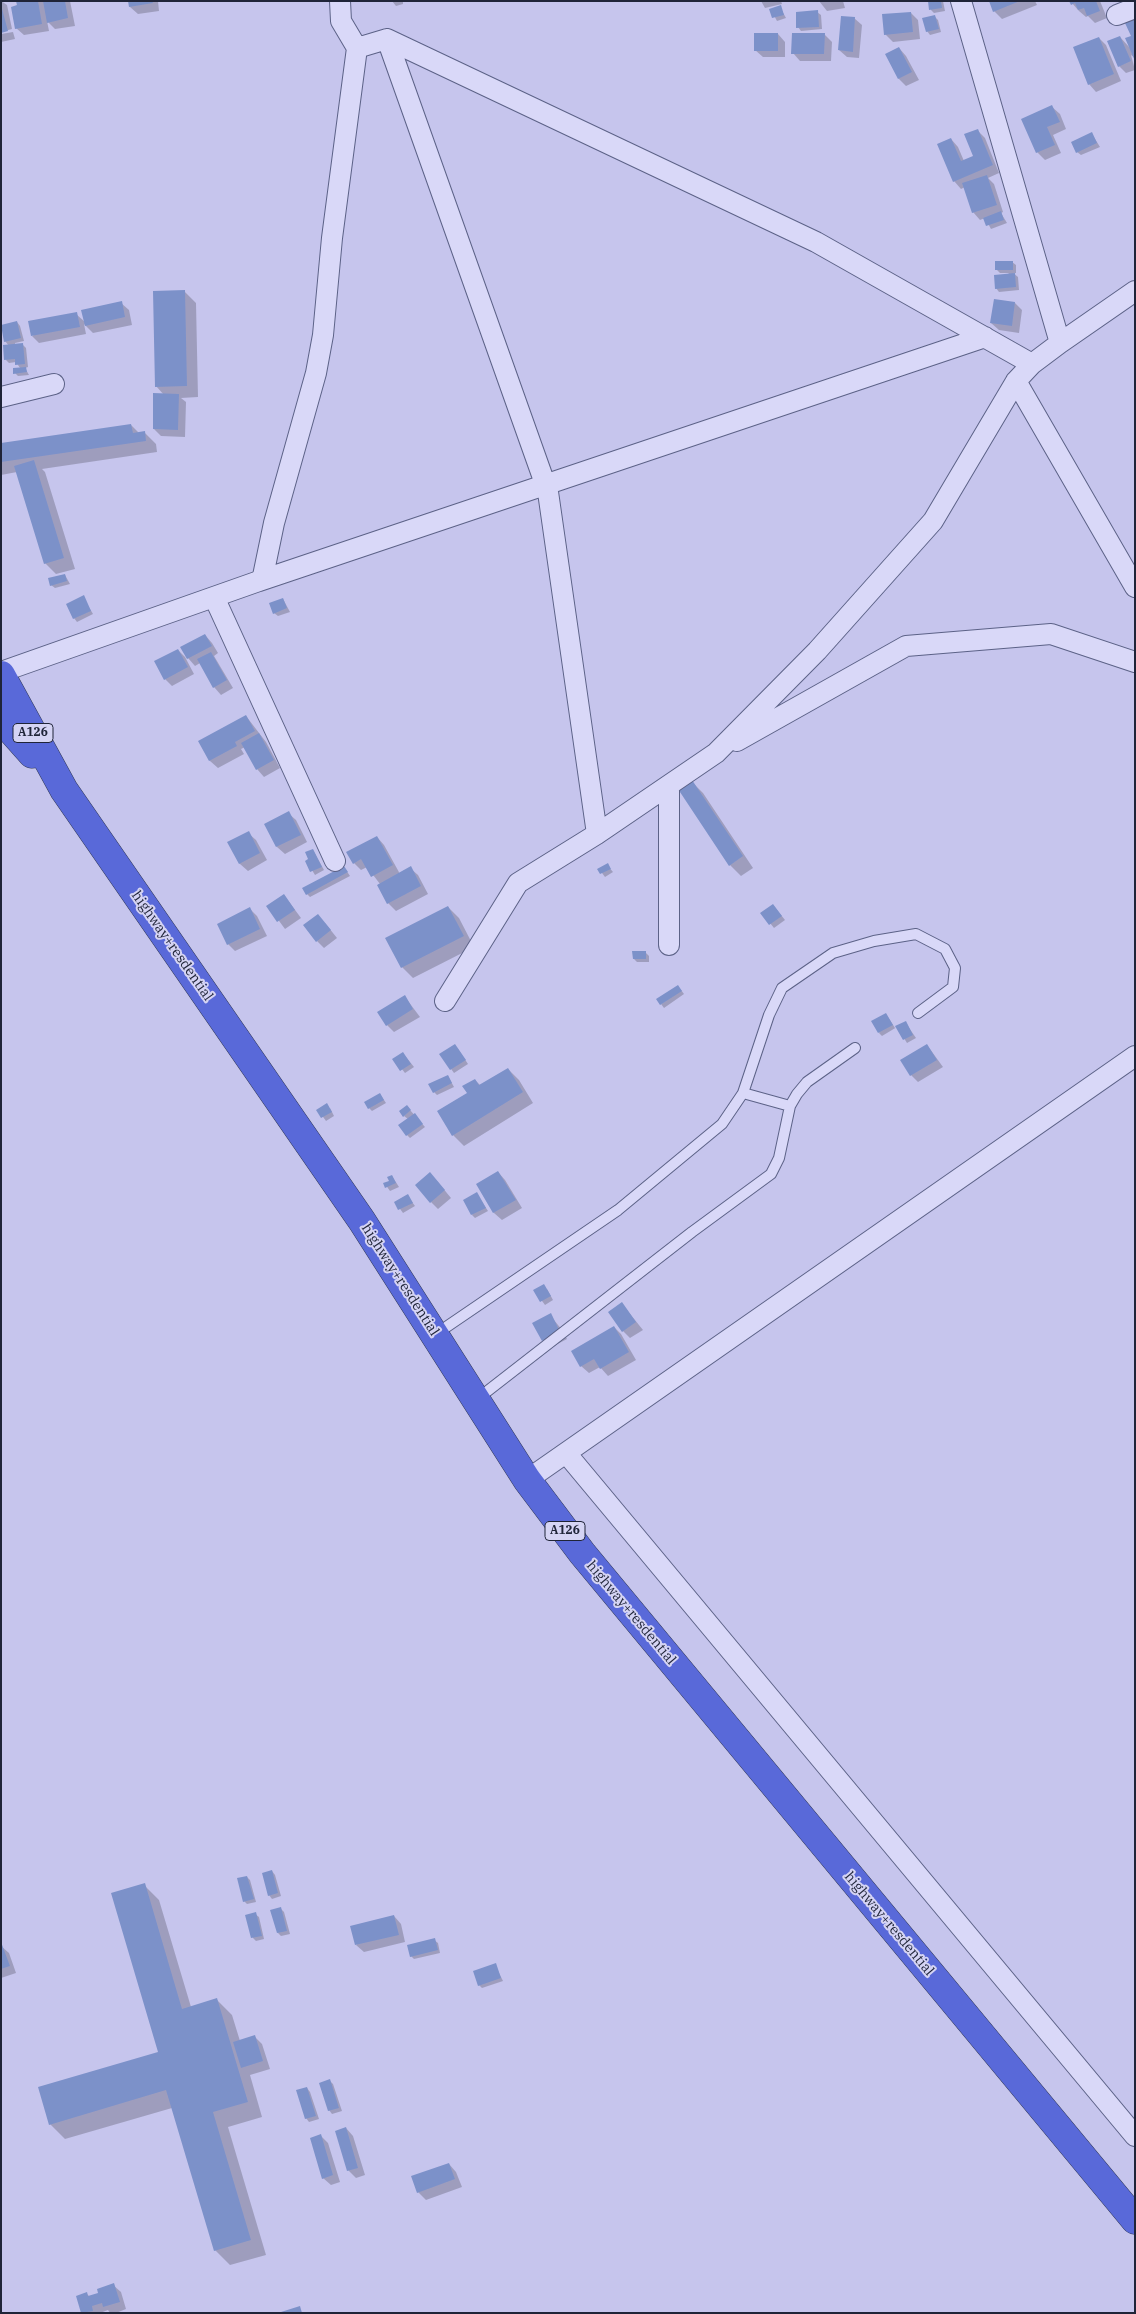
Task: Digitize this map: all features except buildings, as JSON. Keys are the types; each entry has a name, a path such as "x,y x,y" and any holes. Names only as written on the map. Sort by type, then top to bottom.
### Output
{"highway":[{"name":"A126","path":"1,674 64,790"},
{"name":"A126","path":"1,720 64,790"},
{"name":"highway+resdential","path":"64,790 362,1221 527,1480 588,1561 1135,2220"}],"street":[{"path":"259,581 263,576 274,523 316,373 321,344 332,238 357,48 341,20 340,1"},
{"path":"961,1 1060,343"},
{"path":"357,48 387,39 816,242 1032,364"},
{"path":"387,39 545,485 598,834"},
{"path":"716,753 817,651 933,521 1016,381 1032,364 1135,291"},
{"path":"1,674 259,581 984,337"},
{"path":"1016,381 1135,587"},
{"path":"1,397 54,384"},
{"path":"214,597 335,861"},
{"path":"445,1001 518,883 598,834 716,753 906,646 1051,634 1135,662"},
{"path":"669,786 669,944"},
{"path":"527,1480 1135,1056"},
{"path":"566,1453 1135,2136"}],"lane":[{"path":"435,1334 618,1210 722,1124 743,1093 769,1015 782,988 833,953 874,941 916,934 945,949 955,968 953,987 918,1013"},
{"path":"475,1401 692,1232 771,1174 779,1158 790,1106 807,1082 855,1048"},
{"path":"743,1093 790,1106"}]}
